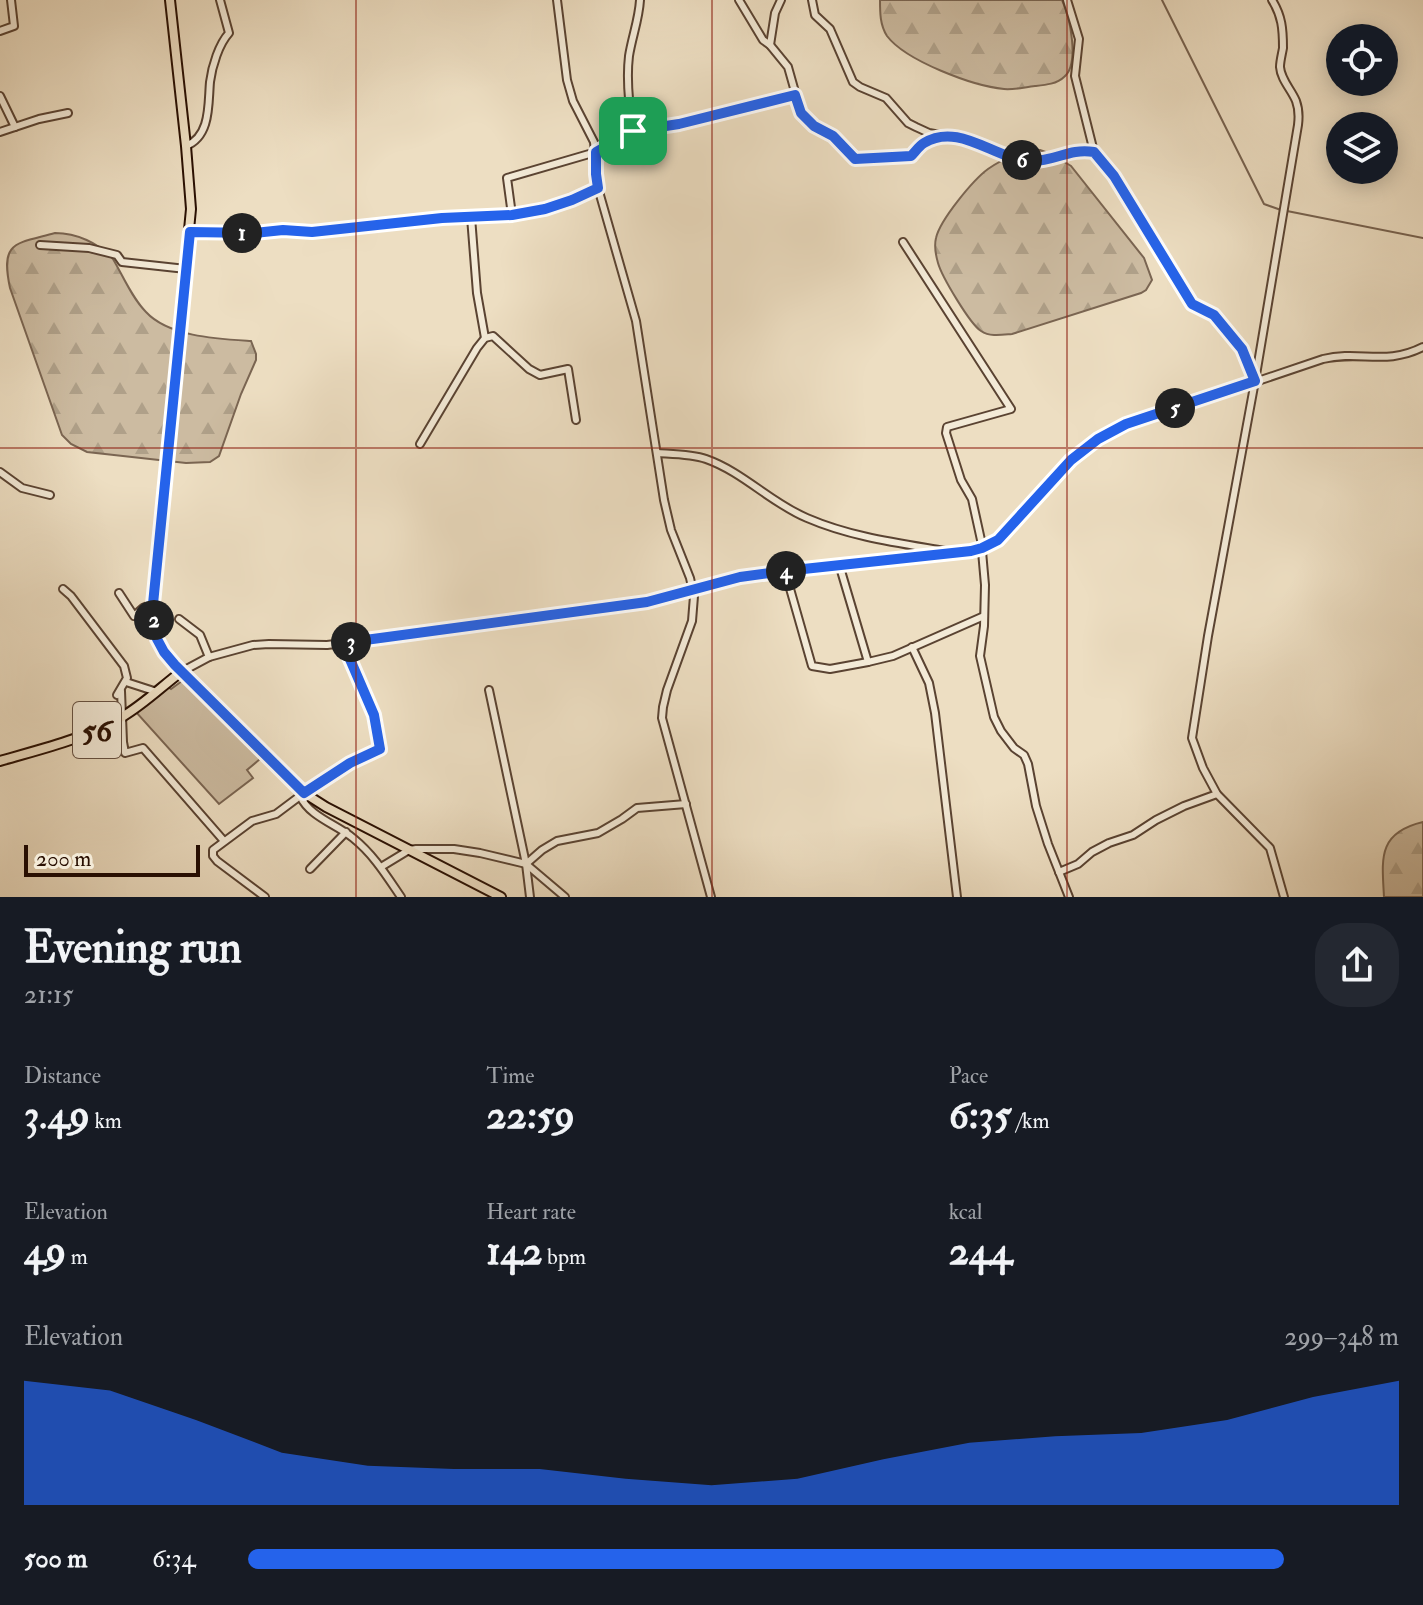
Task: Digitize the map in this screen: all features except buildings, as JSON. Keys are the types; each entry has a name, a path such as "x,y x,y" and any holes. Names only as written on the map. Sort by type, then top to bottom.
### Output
{"main road":[{"path":"170,0 191,192 190,232 153,604 159,644 181,672 302,794 501,897"},
{"name":"56","path":"0,761 82,736 122,717 181,672"}],"street":[{"path":"0,31 14,26 11,0"},
{"path":"186,146 202,131 212,72 223,40 229,33 220,0"},
{"path":"557,0 567,80 573,101 594,142 598,188 636,321 664,500 671,530 693,590 695,605 692,621 667,690 662,718 711,897"},
{"path":"633,131 627,95 629,55 640,15 640,0"},
{"path":"739,0 763,40 788,67 801,113 814,126 833,136 855,159 911,156 924,143 939,136"},
{"path":"770,45 776,8 781,0"},
{"path":"812,0 815,15 830,29 855,84 888,99 908,123 929,133 967,140 1009,158 1028,161 1069,152 1094,152"},
{"path":"1067,0 1079,39 1075,76 1094,152 1114,176 1192,304 1214,315 1242,349 1255,381"},
{"path":"1272,0 1282,22 1280,67 1285,83 1296,100 1299,114 1192,738 1217,794 1270,848 1284,897"},
{"path":"512,215 507,178 596,152 633,131 679,124 795,95"},
{"path":"0,96 15,127"},
{"path":"0,132 68,113"},
{"path":"190,232 312,232 512,215 545,209 598,188"},
{"path":"471,217 477,293 485,338"},
{"path":"903,242 1011,409 947,427 946,433 961,480 972,499 982,548 985,585 980,656 994,717 1001,731 1024,755 1028,764 1033,795 1069,897"},
{"path":"40,245 89,248 117,255 122,262 186,269"},
{"path":"420,444 477,348 485,338 493,336 529,369 540,375 568,369 576,420"},
{"path":"181,672 209,657 253,645 343,643 647,602 740,577 982,548 998,540 1071,460 1126,424 1331,357 1391,358 1423,347"},
{"path":"657,453 704,459 737,474 804,517 823,524 873,538 955,553"},
{"path":"0,472 22,488 50,495"},
{"path":"839,564 868,662"},
{"path":"785,571 812,666 830,669 893,656 984,616"},
{"path":"63,589 124,666 127,678 119,693 125,753 141,748 146,750 224,841"},
{"path":"119,593 134,616 153,604"},
{"path":"179,619 200,635 209,657"},
{"path":"265,897 217,861 213,850 252,821 281,812 302,794 350,763 380,749 374,715 343,643"},
{"path":"912,647 929,683 935,713 957,897"},
{"path":"126,682 157,692"},
{"path":"489,690 526,864 530,897"},
{"path":"302,794 304,804 312,812 346,832 376,860 401,897"},
{"path":"1059,872 1078,864 1109,843 1133,835 1184,806 1217,794"},
{"path":"526,864 557,841 598,833 637,808 686,804"},
{"path":"310,869 346,832"},
{"path":"381,867 409,850 454,849 480,853 526,864 565,897"},
{"path":"478,897 485,889"}],"green space":[{"path":"880,0 1062,0 1072,40 1069,71 1054,83 1012,89 958,78 924,63 887,36 880,14"},
{"path":"1040,150 1071,166 1144,258 1152,280 1141,293 1012,334 988,334 970,319 945,279 935,248 936,238 950,211 982,174 1006,159"},
{"path":"55,233 79,237 107,253 136,300 146,312 168,327 195,335 251,341 256,360 219,456 210,462 186,463 87,452 62,435 7,273 9,253 14,247"},
{"path":"182,681 260,759 247,770 253,778 219,804 135,711 168,687 171,689"},
{"path":"1423,822 1423,897 1384,897 1383,859 1390,841 1397,833"}],"waterway":[{"path":"1162,0 1264,204 1281,210"},
{"path":"1287,211 1423,238"}],"route":[{"path":"795,95 801,113 814,126 833,136 855,159 911,156 924,143 939,136 967,140 1009,158 1028,161 1069,152 1094,152 1114,176 1192,304 1214,315 1242,349 1255,381 1126,424 1107,434 1071,460 998,540 982,548 740,577 647,602 343,643 374,715 380,749 350,763 304,793 175,665 159,644 154,625 159,533 190,232 312,232 442,218 512,215 545,209 598,188 596,152 633,131 679,124 795,95"}]}
